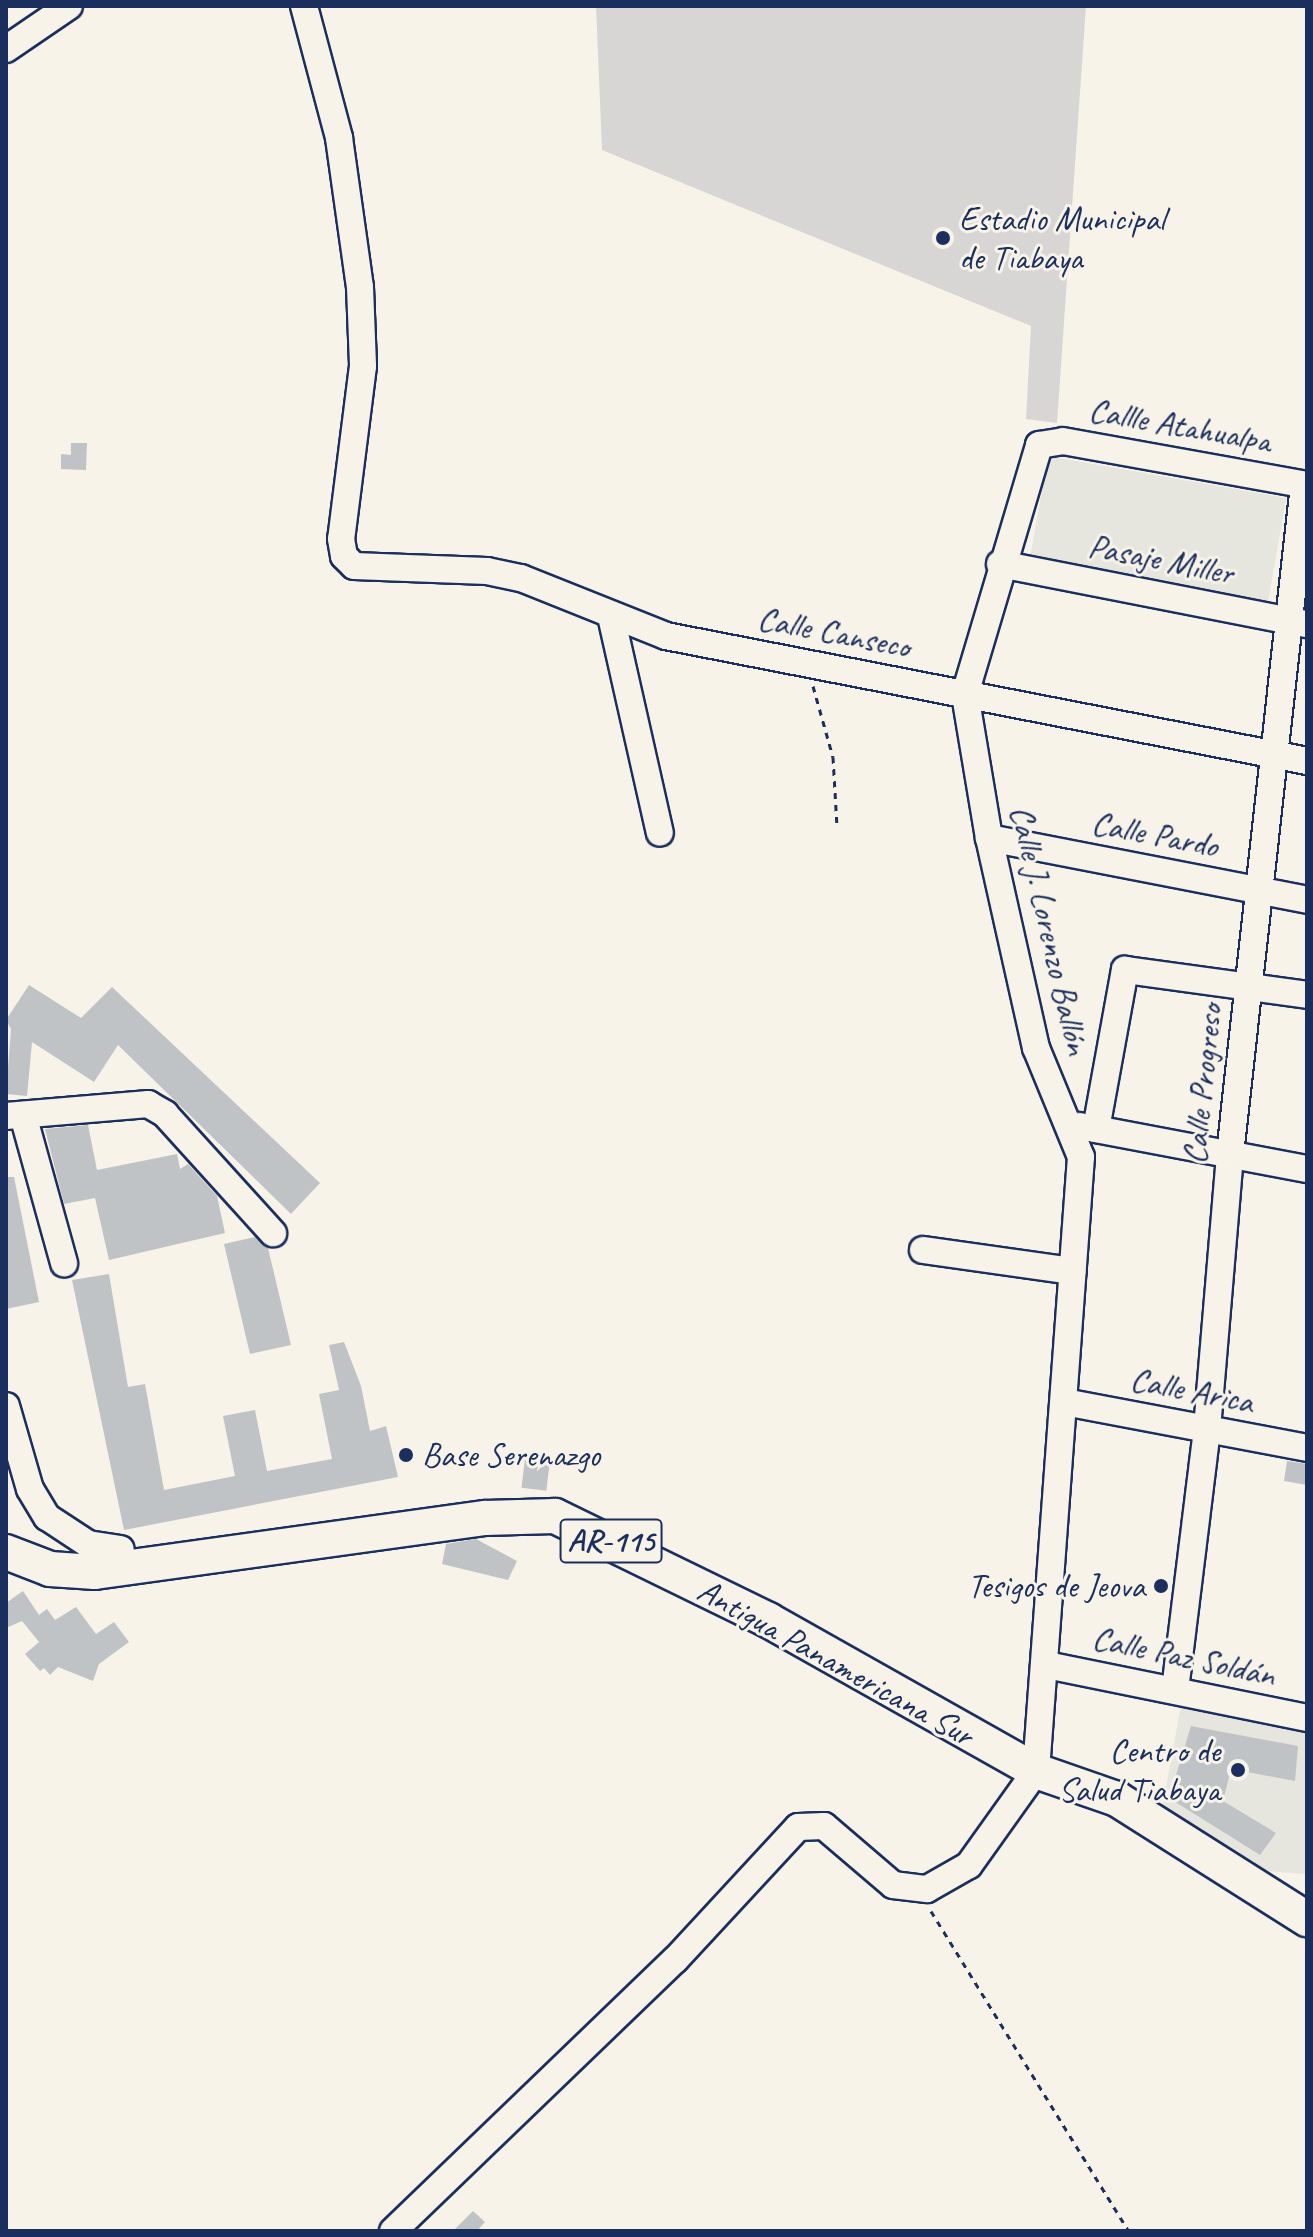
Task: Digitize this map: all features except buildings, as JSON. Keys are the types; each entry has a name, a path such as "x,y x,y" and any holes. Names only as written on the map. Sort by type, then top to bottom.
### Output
{"main road":[{"name":"Antigua Panamericana Sur","path":"6,1552 50,1569 95,1572 498,1516 555,1516 768,1620 1036,1771 1117,1799 1307,1919"}],"street":[{"path":"6,49 69,6"},
{"name":"Calle Canseco","path":"304,6 339,138 360,287 363,366 341,539 344,556 354,566 487,571 521,578 666,636 1307,761"},
{"name":"Callle Atahualpa","path":"1039,445 1063,441 1305,485"},
{"name":"Calle J. Lorenzo Ballón","path":"1036,1771 1047,1665 1081,1157 1036,1048 989,838 965,694 1000,564 1039,445"},
{"name":"Calle Progreso","path":"1175,1690 1207,1429 1230,1154 1259,891 1275,755 1298,622 1305,485"},
{"name":"Pasaje Miller","path":"1000,564 1298,622"},
{"path":"611,616 660,833"},
{"name":"Calle Pardo","path":"989,838 1307,900"},
{"path":"1096,1129 1125,970 1307,995"},
{"path":"64,1263 15,1116 138,1102 158,1109 273,1233"},
{"path":"1067,1124 1307,1169"},
{"path":"923,1250 1073,1271"},
{"name":"Calle Arica","path":"1064,1402 1307,1448"},
{"path":"6,1406 30,1489 47,1517 88,1544 121,1549"},
{"name":"Calle Paz Soldán","path":"1047,1665 1307,1714"},
{"path":"397,2229 416,2214 664,1971 798,1827 824,1826 893,1885 927,1889 969,1865 1036,1771"}],"path":[{"path":"804,663 833,757 837,827"},
{"path":"916,1888 1129,2231"}],"shaded area":[{"name":"Estadio Municipal de Tiabaya","path":"596,6 1086,6 1057,423 1026,419 1031,326 602,150"},
{"path":"1048,456 1286,498 1267,607 1029,565"},
{"name":"Centro de Salud Tiabaya","path":"1182,1700 1307,1725 1307,1874 1265,1871 1161,1815"}],"place":[{"name":"Estadio Municipal de Tiabaya","path":"943,238"},
{"name":"Base Serenazgo","path":"406,1455"},
{"name":"Tesigos de Jeova","path":"1161,1586"},
{"name":"Centro de Salud Tiabaya","path":"1238,1770"}]}
